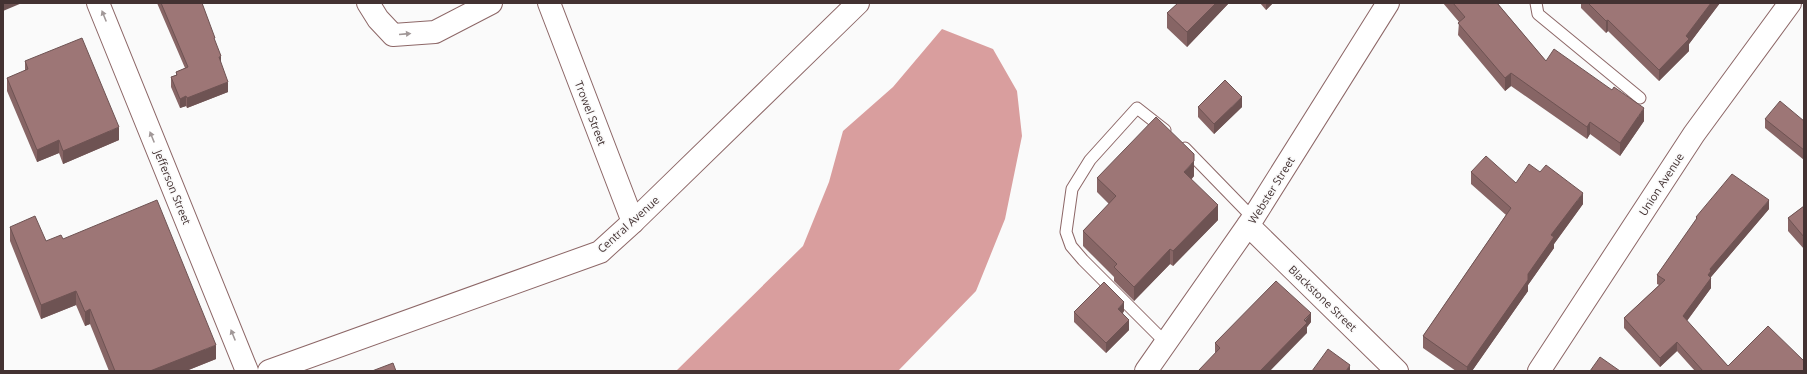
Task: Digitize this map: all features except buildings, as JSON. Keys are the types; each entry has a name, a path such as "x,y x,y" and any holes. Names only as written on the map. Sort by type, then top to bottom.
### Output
{"street":[{"name":"Jefferson Street","path":"98,3 247,371"},
{"path":"368,3 378,19 393,35 435,32 491,3"},
{"name":"Trowel Street","path":"549,3 633,222"},
{"name":"Central Avenue","path":"269,371 600,252 633,222 858,3"},
{"name":"Webster Street","path":"1146,371 1251,222 1388,3"},
{"name":"Union Avenue","path":"1539,371 1694,134 1790,3"},
{"name":"Blackstone Street","path":"1251,222 1397,371"}],"lane":[{"path":"1536,3 1538,14 1640,98"},
{"path":"1166,343 1083,260 1072,246 1066,232 1072,189 1090,160 1137,108 1174,138 1251,222"}],"shaded area":[{"path":"942,29 993,49 1017,91 1022,136 1005,219 976,291 898,371 676,371 803,246 829,182 843,131 893,87"}]}
